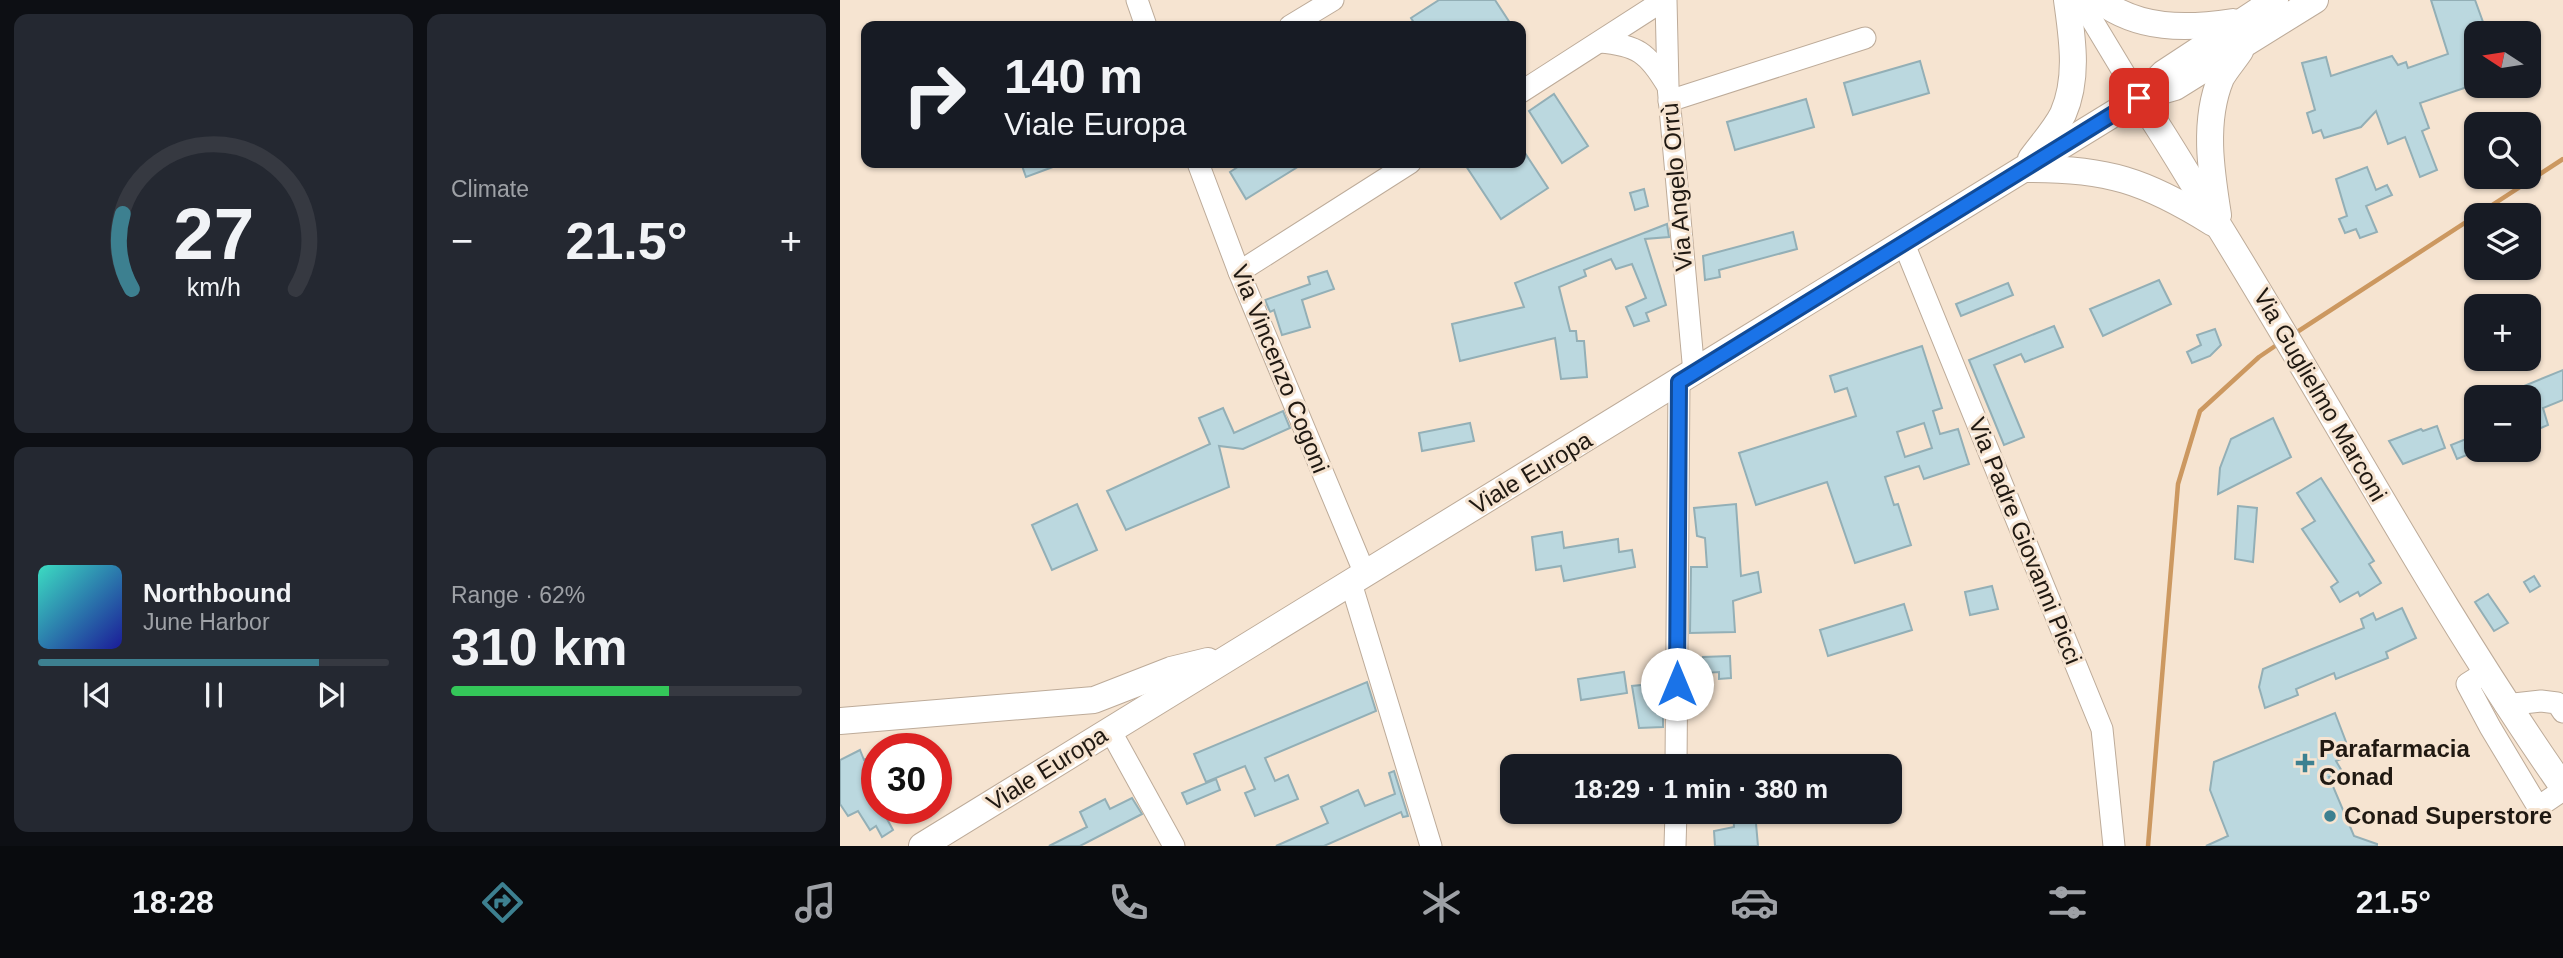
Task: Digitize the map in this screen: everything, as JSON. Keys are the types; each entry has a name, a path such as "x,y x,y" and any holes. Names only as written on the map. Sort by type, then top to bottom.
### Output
{"main road":[{"path":"2024,169 2062,116 2069,95 2073,74 2067,0"},
{"path":"2099,0 2125,15 2156,25 2244,32 2222,77 2213,107 2210,139 2219,227"},
{"name":"Viale Europa","path":"922,846 2139,98 2175,87 2244,32 2275,0"},
{"name":"Viale Europa","path":"2244,32 2315,0"},
{"name":"Via Guglielmo Marconi","path":"2139,98 2272,311 2505,705 2563,789"},
{"path":"2024,169 2058,169 2128,179 2161,192 2219,227"},
{"path":"840,721 1094,700 1171,670 1231,656"}],"street":[{"path":"1136,0 1144,21"},
{"path":"1298,21 1333,0"},
{"path":"1526,89 1665,0"},
{"name":"Via Angelo Orrù","path":"1665,0 1687,377 1676,754"},
{"name":"Via Guglielmo Marconi","path":"2080,0 2139,98"},
{"path":"1600,41 1635,49 1648,57 1669,93 1864,38"},
{"name":"Via Vincenzo Cogoni","path":"1200,168 1358,579 1432,846"},
{"path":"1239,272 1402,168"},
{"name":"Via Padre Giovanni Picci","path":"1904,244 2102,729 2114,846"},
{"path":"2486,672 2467,684 2538,807 2563,789"},
{"path":"2505,705 2541,701 2557,703 2563,712"},
{"path":"1110,730 1174,846"},
{"path":"1675,846 1676,824"}],"building":[{"path":"1439,0 1495,0 1509,21 1413,21 1411,18"},
{"path":"2431,0 2475,0 2483,21 2464,21 2464,88 2420,103 2429,128 2422,131 2437,170 2420,177 2405,137 2388,144 2376,111 2361,127 2324,138 2321,130 2313,133 2307,113 2315,110 2302,63 2326,57 2331,76 2392,56 2398,65 2406,62 2408,68 2448,54"},
{"path":"1920,61 1929,93 1853,115 1844,83"},
{"path":"1554,94 1588,146 1562,163 1529,111"},
{"path":"1806,99 1814,127 1735,150 1727,122"},
{"path":"1526,155 1548,188 1501,219 1467,168 1526,168"},
{"path":"2367,167 2376,190 2387,185 2392,195 2366,206 2377,232 2360,238 2356,229 2345,233 2339,219 2347,216 2336,179"},
{"path":"1023,168 1050,168 1026,177"},
{"path":"1236,168 1296,168 1246,199 1230,172"},
{"path":"1644,189 1648,206 1635,210 1630,193"},
{"path":"1667,224 1669,237 1645,239 1666,305 1646,313 1649,321 1634,326 1626,307 1646,298 1632,264 1616,269 1611,259 1584,270 1586,276 1559,287 1570,331 1576,331 1577,341 1584,341 1587,377 1561,379 1555,338 1460,361 1452,324 1524,307 1515,283"},
{"path":"1793,232 1797,249 1719,270 1720,277 1705,280 1703,256"},
{"path":"1327,271 1334,289 1302,300 1310,327 1282,335 1274,310 1270,312 1265,300 1310,284 1308,277"},
{"path":"2159,280 2171,304 2103,336 2090,309"},
{"path":"2008,283 2013,295 1961,316 1956,304"},
{"path":"2054,326 2063,347 2025,362 2021,354 1994,365 2024,437 2004,445 1969,360"},
{"path":"2215,329 2221,345 2210,356 2192,363 2187,352 2201,345 2197,335"},
{"path":"1922,346 1942,408 1933,411 1940,434 1958,429 1969,464 1924,479 1919,466 1885,477 1894,505 1898,504 1911,545 1855,563 1827,482 1756,505 1739,453 1856,416 1847,388 1835,392 1830,376","holes":["1924,423 1932,448 1905,457 1897,432"]},
{"path":"2563,370 2563,400 2543,408 2548,425 2541,428 2541,385 2526,385"},
{"path":"1223,408 1234,433 1283,411 1290,428 1243,449 1219,446 1229,487 1126,530 1107,491 1210,444 1199,418"},
{"path":"2273,418 2291,457 2218,494 2220,468 2231,439"},
{"path":"1470,423 1474,441 1422,451 1419,433"},
{"path":"2437,426 2445,448 2403,464 2389,441"},
{"path":"2464,440 2464,456 2457,459 2451,445"},
{"path":"2321,478 2374,561 2369,564 2381,583 2360,596 2358,592 2340,602 2331,587 2338,582 2302,529 2315,521 2297,493"},
{"path":"1077,504 1097,550 1052,570 1032,525"},
{"path":"1736,504 1741,576 1758,572 1761,592 1733,601 1735,632 1690,633 1691,567 1707,567 1705,538 1697,536 1694,508"},
{"path":"2238,506 2257,508 2253,562 2235,559"},
{"path":"1562,532 1564,548 1618,539 1619,552 1632,550 1635,567 1564,581 1561,566 1536,570 1532,537"},
{"path":"2534,576 2540,586 2530,592 2524,582"},
{"path":"1992,586 1998,609 1970,615 1965,592"},
{"path":"2488,594 2508,623 2494,631 2475,602"},
{"path":"1904,604 1912,630 1828,656 1820,630"},
{"path":"2402,608 2416,638 2386,652 2388,658 2336,679 2334,673 2296,689 2298,695 2265,708 2259,687 2263,669 2364,628 2361,619 2373,613 2376,620"},
{"path":"1730,656 1731,678 1719,679 1719,672 1704,673 1703,657"},
{"path":"1624,672 1627,693 1581,700 1578,679"},
{"path":"1367,682 1376,711 1265,758 1275,781 1288,775 1298,799 1255,816 1245,793 1255,789 1245,766 1206,782 1194,754"},
{"path":"1651,684 1656,713 1663,713 1663,727 1639,728 1632,686"},
{"path":"2335,713 2351,755 2336,761 2343,773 2329,777 2354,836 2377,846 2206,846 2228,836 2210,790 2214,762"},
{"path":"860,750 861,816 858,811 848,816 840,804 840,760"},
{"path":"1394,771 1408,816 1403,817 1401,812 1324,846 1276,846 1328,823 1321,807 1358,790 1365,806 1395,794 1389,773"},
{"path":"1216,779 1220,790 1187,804 1182,793"},
{"path":"1132,798 1142,814 1080,846 1049,846 1087,827 1080,812 1105,799 1110,809"},
{"path":"866,824 890,824 893,830 882,837 876,826 870,830"},
{"path":"1734,824 1756,824 1758,846 1715,846 1714,831 1734,827"}],"waterway":[{"path":"2294,334 2563,159"},
{"path":"2148,846 2178,484 2200,411 2259,357 2281,342"}],"place":[{"name":"Parafarmacia Conad","path":"2305,763"},
{"name":"Conad Superstore","path":"2330,816"}],"route":[{"path":"1677,684 1679,382 2139,98"}]}
